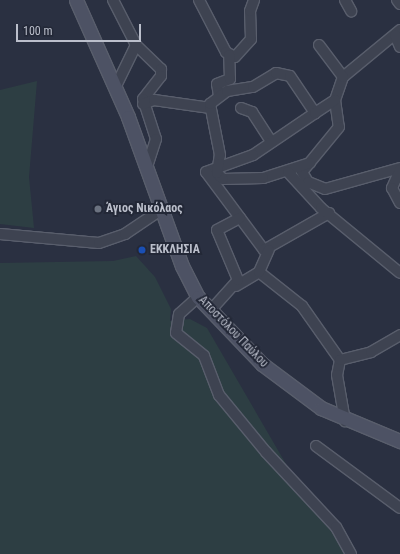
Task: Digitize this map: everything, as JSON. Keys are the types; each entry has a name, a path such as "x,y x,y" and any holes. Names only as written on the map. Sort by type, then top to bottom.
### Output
{"street":[{"name":"Αποστόλου Παύλου","path":"76,0 115,88 198,297 262,364 321,408 345,421 400,441"},
{"path":"113,0 136,45 161,69 161,76 143,104"},
{"path":"199,0 229,55 230,79"},
{"path":"229,55 242,53 251,39 250,11 254,0"},
{"path":"345,0 351,10"},
{"path":"398,0 400,4"},
{"path":"325,189 304,177 302,172 339,127 335,100 343,77 397,32 400,47"},
{"path":"115,88 136,45"},
{"path":"319,45 343,77"},
{"path":"310,163 288,172 231,180 218,176 220,164 210,108 219,96 241,88 253,87 276,73 290,76 315,113"},
{"path":"219,96 217,84 230,79 237,77 241,88"},
{"path":"143,104 154,100 210,108"},
{"path":"269,250 258,245 206,172 220,164 253,155 270,140 335,100"},
{"path":"143,104 156,139 147,167"},
{"path":"241,108 252,112 270,140"},
{"path":"311,197 325,189 400,169"},
{"path":"400,169 392,188 400,203"},
{"path":"288,172 311,197 400,273"},
{"path":"0,234 99,242 125,234 162,209"},
{"path":"211,310 236,286 259,272 269,250 329,213"},
{"path":"236,286 237,270 217,230 240,218"},
{"path":"259,272 302,306 340,360 337,375 345,421"},
{"path":"198,297 180,314 176,333 204,356 219,395 266,452 336,527 351,554"},
{"path":"340,360 371,352 400,335"},
{"path":"316,446 400,508"}],"shaded area":[{"path":"37,81 29,177 34,228 0,224 0,90"},
{"path":"136,256 155,277 171,309 170,321 190,319 207,328 286,464 280,473 334,531 347,554 0,554 0,263 113,261"}],"place":[{"name":"Άγιος Νικόλαος","path":"98,209"},
{"name":"ΕΚΚΛΗΣΙΑ","path":"142,250"}]}
